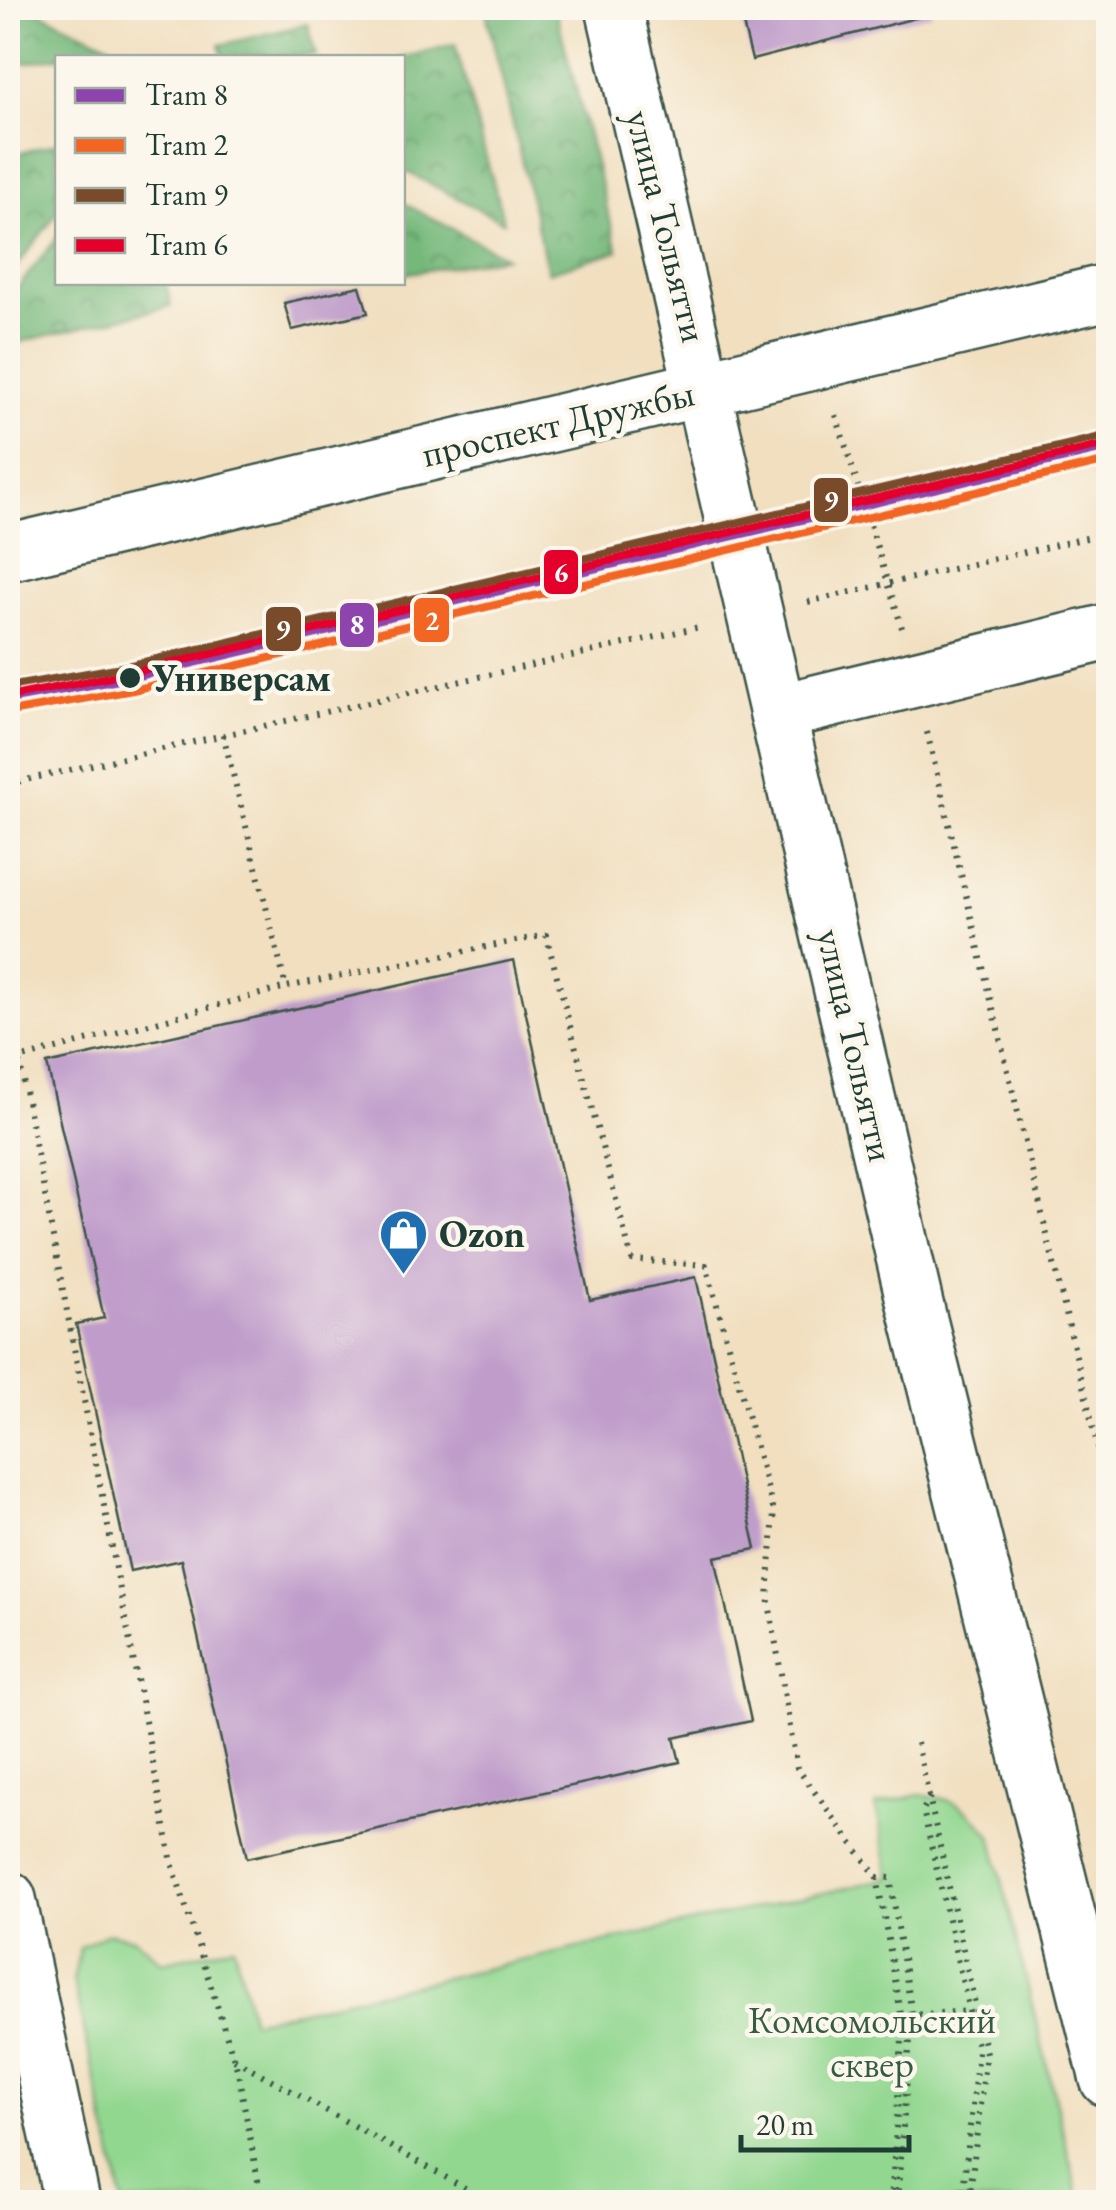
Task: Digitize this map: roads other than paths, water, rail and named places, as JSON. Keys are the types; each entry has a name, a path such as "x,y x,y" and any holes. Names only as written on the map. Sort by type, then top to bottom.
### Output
{"street":[{"name":"улица Тольятти","path":"614,8 706,388 915,1304 1108,2080"},
{"name":"проспект Дружбы","path":"8,553 1108,292"},
{"path":"780,712 1108,632"},
{"path":"8,1899 72,2202"}],"tram line":[{"name":"9","path":"8,687 127,666 1105,436"},
{"name":"6","path":"13,696 130,673 1108,444"},
{"name":"8","path":"8,700 130,678 1108,448"},
{"name":"2","path":"10,712 133,690 1108,461"}],"place":[{"name":"Универсам","path":"130,678"},
{"name":"Ozon","path":"404,1276"}],"park label":[{"name":"Комсомольский сквер","path":"872,2042"}]}
